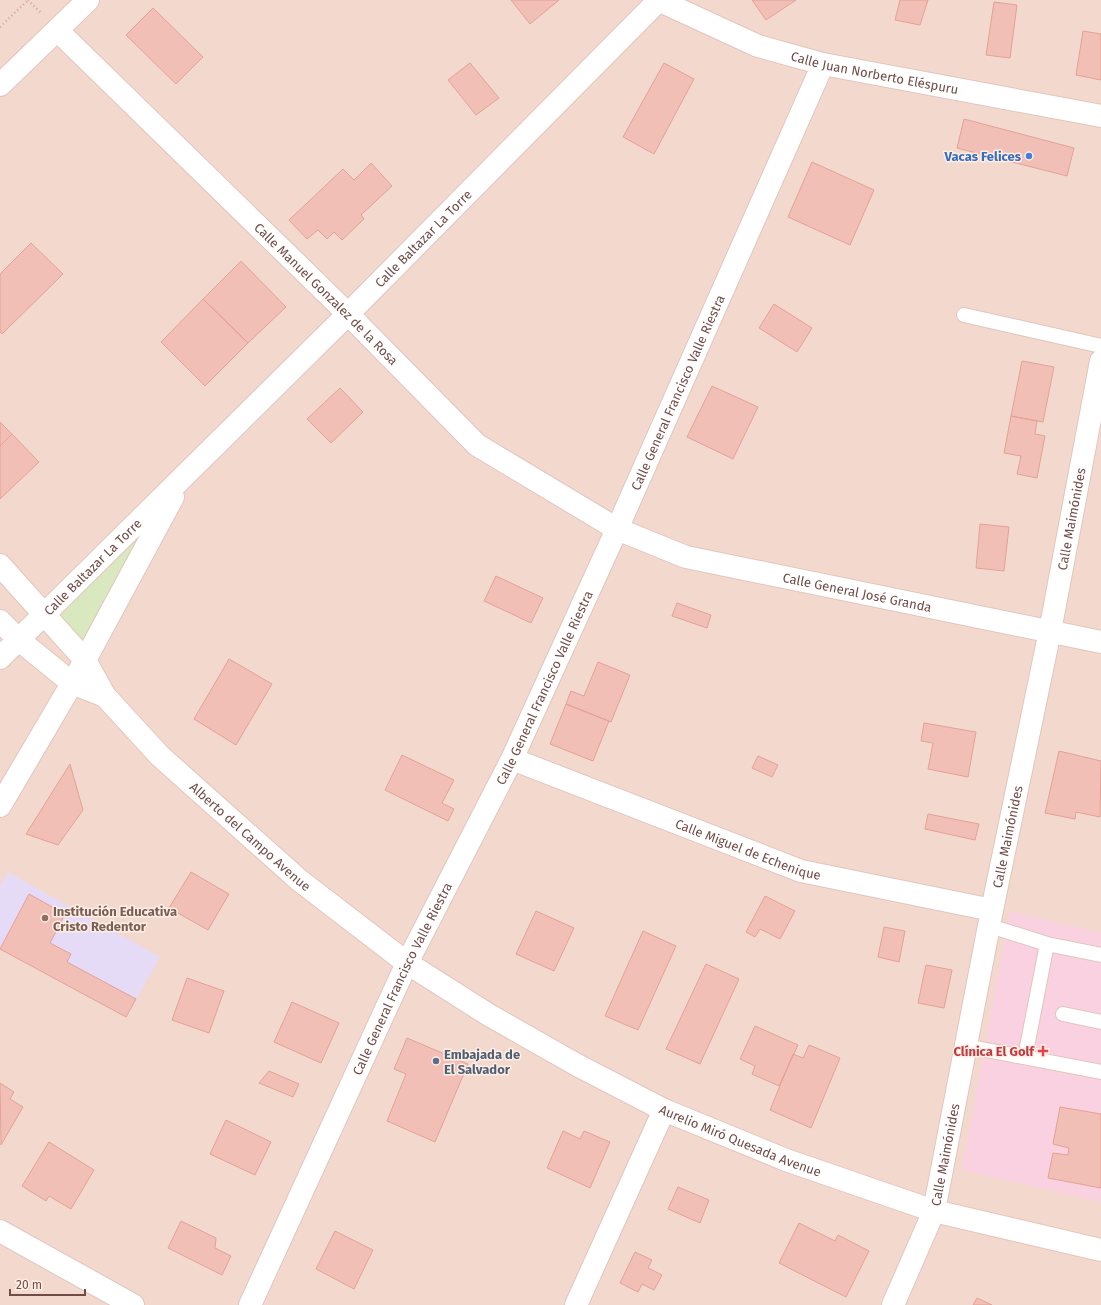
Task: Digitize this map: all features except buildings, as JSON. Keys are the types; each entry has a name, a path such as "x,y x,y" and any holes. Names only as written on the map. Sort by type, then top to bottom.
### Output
{"street":[{"path":"0,85 88,0"},
{"name":"Calle Juan Norberto Eléspuru","path":"658,0 758,46 823,64 1101,116"},
{"name":"Calle Baltazar La Torre","path":"0,658 348,314 658,0"},
{"name":"Calle Manuel Gonzalez de la Rosa","path":"57,30 348,314 477,445 617,530"},
{"name":"Calle General Francisco Valle Riestra","path":"250,1305 407,963 512,759 617,530 823,64"},
{"name":"Calle Maimónides","path":"893,1305 934,1211 991,918 1050,631 1101,361"},
{"name":"Calle Baltazar La Torre","path":"0,806 78,673 185,475"},
{"name":"Calle General José Granda","path":"617,530 686,557 1101,642"},
{"name":"Alberto del Campo Avenue","path":"0,565 45,615 78,673"},
{"name":"Alberto del Campo Avenue","path":"0,621 18,640 78,673 105,696 160,756 287,869 407,963"},
{"name":"Calle Miguel de Echenique","path":"512,759 801,871 991,918"},
{"name":"Aurelio Miró Quesada Avenue","path":"407,963 489,1015 570,1062 664,1110 786,1160 934,1211 1101,1250"},
{"path":"576,1305 664,1110"},
{"path":"0,1231 133,1305"}],"lane":[{"path":"964,315 1101,346"},
{"path":"991,918 1047,944 1101,955"},
{"path":"1025,1057 1047,944"},
{"path":"1063,1014 1101,1022"},
{"path":"966,1046 1101,1072"}],"path":[{"path":"0,27 28,0"}],"shaded area":[{"path":"0,0 1101,0 1101,1305 0,1305"},
{"name":"Institución Educativa Cristo Redentor","path":"8,872 160,957 126,1017 0,949 0,886"},
{"name":"Clínica El Golf","path":"1010,911 1101,933 1101,1202 962,1170"}],"green space":[{"path":"169,495 83,647 49,617"}],"place":[{"name":"Vacas Felices","path":"1029,156"},
{"name":"Institución Educativa Cristo Redentor","path":"45,918"},
{"name":"Clínica El Golf","path":"1043,1051"},
{"name":"Embajada de El Salvador","path":"436,1061"}]}
